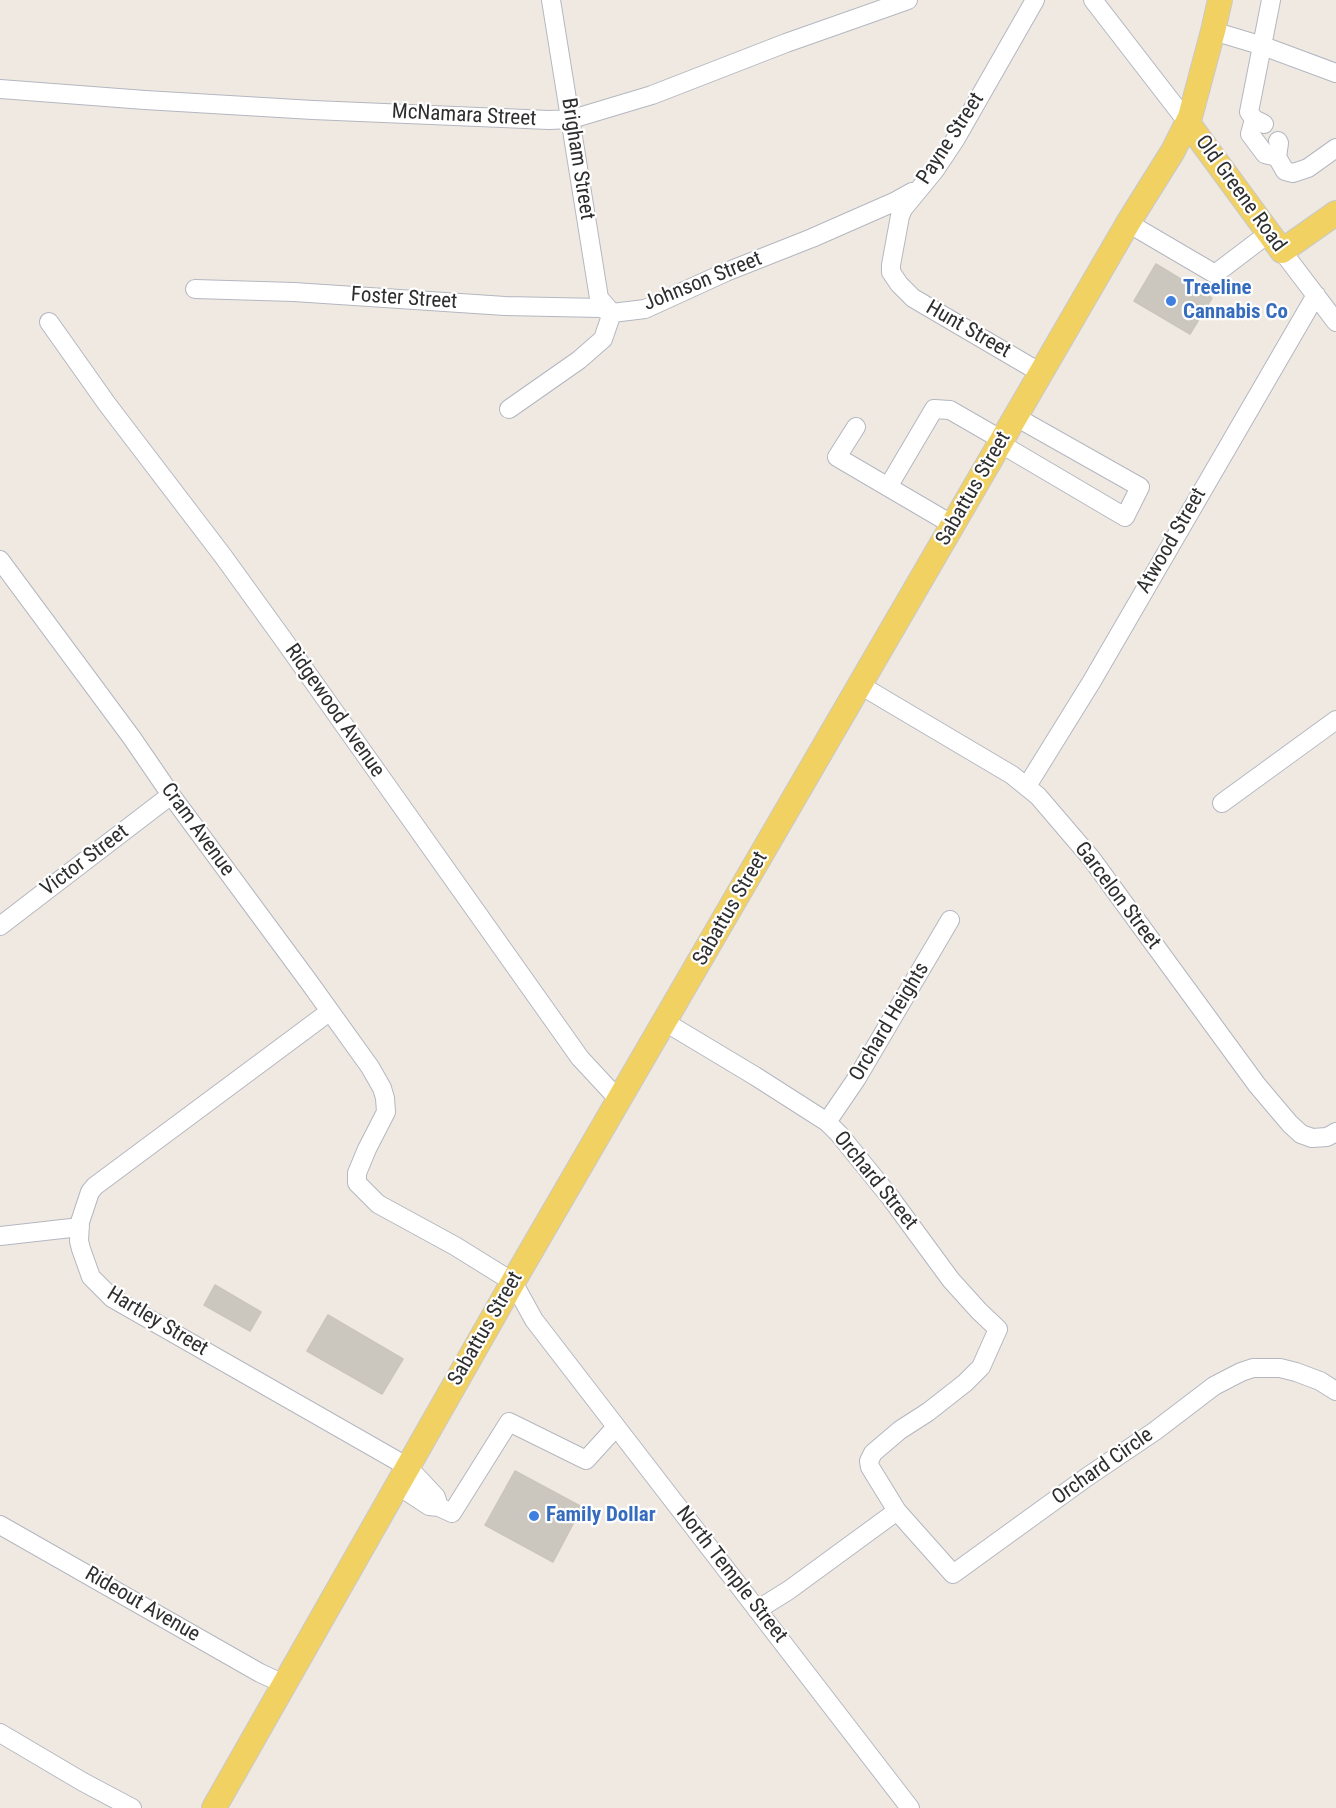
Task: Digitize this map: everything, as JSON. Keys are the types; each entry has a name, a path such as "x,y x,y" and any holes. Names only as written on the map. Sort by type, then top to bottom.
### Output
{"main road":[{"name":"Sabattus Street","path":"214,1808 513,1282 1128,223 1173,151 1188,123 1220,0"},
{"name":"Old Greene Road","path":"1188,123 1276,242"},
{"path":"1276,242 1336,213"}],"street":[{"name":"Brigham Street","path":"551,0 572,119 599,298 612,313"},
{"name":"McNamara Street","path":"0,89 313,110 572,119 652,95 786,43 908,0"},
{"name":"Payne Street","path":"898,284 891,272 891,265 900,216 955,140 1035,0"},
{"path":"1093,0 1188,123"},
{"path":"1271,0 1249,112 1259,121 1250,134 1265,154 1277,149 1285,171 1293,174 1308,168 1336,148"},
{"path":"1213,31 1263,46 1336,73"},
{"name":"Johnson Street","path":"612,313 645,309 726,272 894,202 923,183"},
{"path":"1128,223 1215,274 1276,242"},
{"name":"Old Greene Road","path":"1276,242 1336,322"},
{"name":"Hunt Street","path":"898,284 913,298 1041,373"},
{"name":"Foster Street","path":"195,289 305,293 505,306 601,308 612,313"},
{"name":"Atwood Street","path":"1027,786 1092,681 1316,295"},
{"path":"509,409 579,360 603,339 612,313"},
{"name":"Ridgewood Avenue","path":"49,322 107,404 223,556 580,1058 619,1100"},
{"path":"888,487 934,409 950,410 1125,517 1140,487 1016,417"},
{"path":"856,427 837,457 953,525"},
{"name":"Cram Avenue","path":"0,560 370,1067 382,1088 386,1112 357,1173 357,1183 378,1204 455,1246 513,1282"},
{"name":"Garcelon Street","path":"860,685 1012,775 1038,796 1091,858 1257,1085 1290,1124 1301,1134 1312,1138 1327,1137 1336,1132"},
{"path":"1222,803 1336,720"},
{"name":"Victor Street","path":"0,926 171,795"},
{"name":"Orchard Heights","path":"827,1122 857,1078 950,920"},
{"name":"Hartley Street","path":"329,1012 95,1186 83,1210 80,1227 81,1249 91,1277 112,1298 436,1497 439,1507 452,1513 509,1422 586,1460 616,1427"},
{"name":"Orchard Street","path":"665,1022 827,1122 890,1197 951,1280 998,1329"},
{"path":"0,1236 80,1227"},
{"name":"North Temple Street","path":"513,1282 534,1320 910,1808"},
{"name":"Orchard Circle","path":"998,1329 988,1355 965,1383 928,1412 900,1430 873,1453 869,1461 870,1467 897,1511 953,1574 1214,1386 1241,1372 1253,1368 1280,1368 1320,1382 1336,1392"},
{"path":"758,1610 897,1511"},
{"name":"Rideout Avenue","path":"0,1525 260,1673 284,1684"},
{"path":"0,1733 132,1808"},
{"path":"0,1749 26,1748"}],"building":[{"path":"1156,264 1212,298 1190,334 1134,301"},
{"path":"215,1285 261,1312 250,1331 204,1305"},
{"path":"328,1315 403,1359 382,1394 307,1351"},
{"name":"Family Dollar","path":"515,1471 582,1507 553,1562 485,1525"}],"place":[{"name":"Treeline Cannabis Co","path":"1171,301"},
{"name":"Family Dollar","path":"534,1516"}]}
